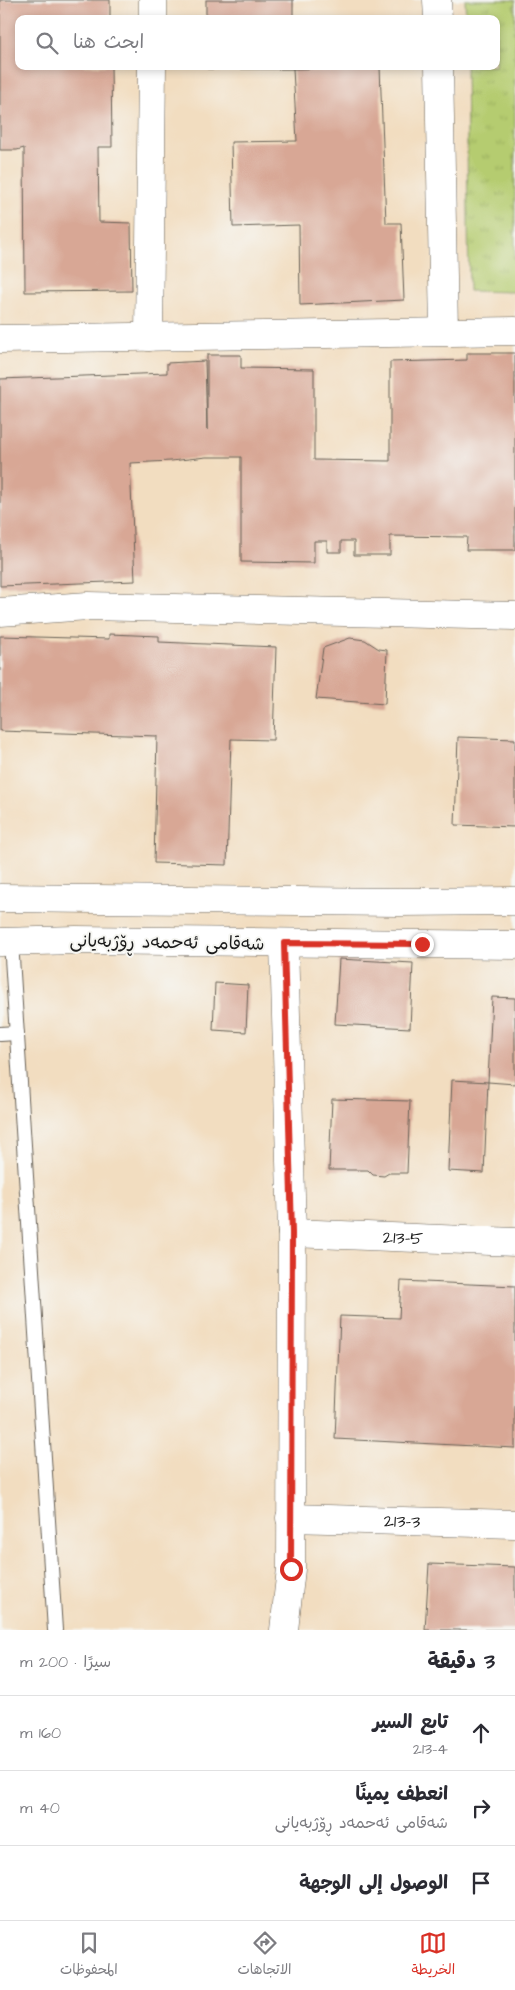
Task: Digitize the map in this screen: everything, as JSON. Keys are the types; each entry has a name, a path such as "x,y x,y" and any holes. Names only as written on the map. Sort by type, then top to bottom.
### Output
{"street":[{"path":"153,0 153,15"},
{"path":"437,0 438,15"},
{"path":"149,337 152,70"},
{"path":"439,70 444,331"},
{"path":"0,339 515,331"},
{"path":"0,612 88,606 515,616"},
{"path":"0,898 399,902 515,901"},
{"name":"شەقامی ئەحمەد ڕۆژبەیانی","path":"6,942 76,940 515,945"},
{"path":"284,943 292,1233 291,1569 284,1630"},
{"name":"213-5","path":"292,1233 515,1242"},
{"name":"213-3","path":"290,1518 515,1524"}],"lane":[{"path":"6,942 17,1033 55,1630"},
{"path":"0,1034 17,1033"}],"green space":[{"path":"465,0 515,0 515,292 469,291 466,70 500,70 500,15 466,15"}],"building":[{"path":"0,0 110,0 110,15 15,15 15,70 111,70 112,147 98,147 99,222 131,223 132,291 25,292 24,148 0,150"},
{"path":"206,0 293,0 293,15 206,15"},
{"path":"293,70 380,70 386,223 401,223 404,300 300,305 299,225 233,227 231,142 297,141"},
{"path":"467,353 515,353 515,550 466,550 467,537 390,536 390,555 354,555 354,541 341,541 341,552 327,552 327,541 314,541 314,563 241,562 241,457 206,457 130,463 135,581 0,586 0,379 167,373 167,363 205,361 207,430 207,355 241,355 241,368 314,369 314,460 390,461 390,362 467,360"},
{"path":"109,634 159,636 159,642 276,647 273,740 231,739 227,865 154,863 157,736 0,731 0,636 109,639"},
{"path":"350,638 365,640 379,649 387,650 385,704 316,699 323,648"},
{"path":"458,737 515,739 515,827 455,825"},
{"path":"339,959 413,963 410,1028 335,1024"},
{"path":"215,983 248,985 246,1032 213,1030"},
{"path":"492,997 515,998 515,1084 488,1082"},
{"path":"452,1080 488,1082 484,1173 448,1171"},
{"path":"332,1099 410,1101 407,1173 389,1173 384,1176 373,1175 368,1170 329,1170"},
{"path":"401,1281 515,1286 515,1448 335,1439 340,1316 399,1318"},
{"path":"429,1564 515,1567 515,1630 425,1630"}],"route":[{"path":"291,1569 292,1233 284,943 422,944"}]}
